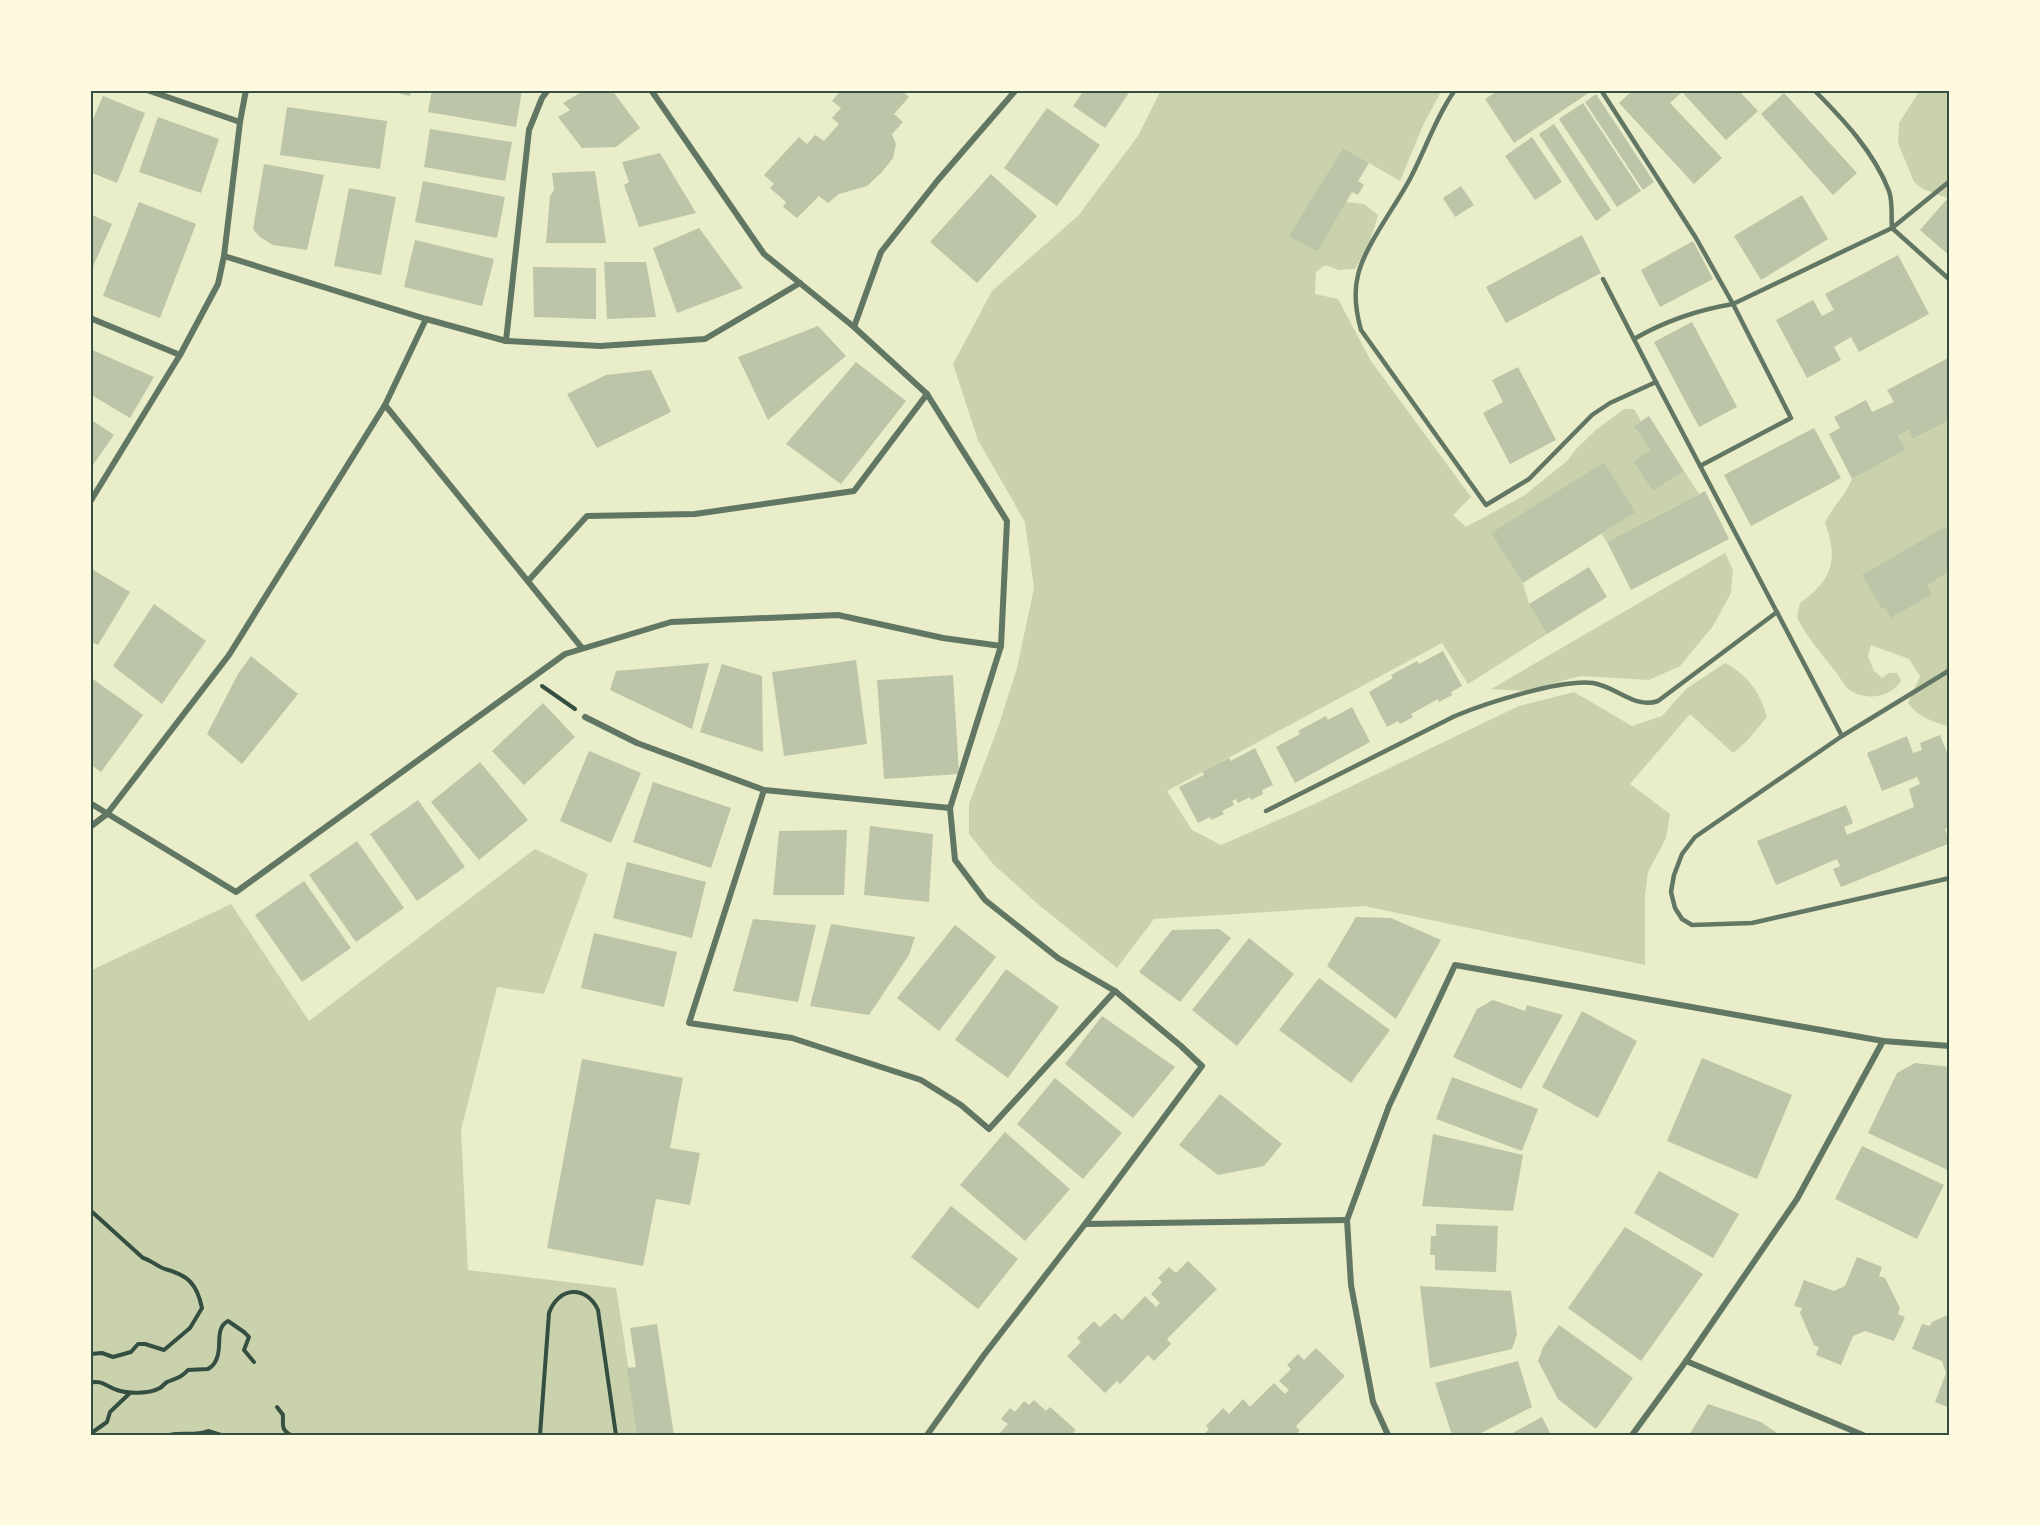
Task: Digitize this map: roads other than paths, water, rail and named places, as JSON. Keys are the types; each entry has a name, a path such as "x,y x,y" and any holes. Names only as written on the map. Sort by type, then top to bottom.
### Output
{"street":[{"path":"147,90 240,122"},
{"path":"90,502 180,356 218,284 224,256 246,90"},
{"path":"506,341 529,130 542,98 548,90"},
{"path":"651,90 765,254 854,327 927,394 1007,521 1001,646 950,808 956,860 985,900 1058,958 1115,991 1202,1066 984,1355 927,1435"},
{"path":"854,327 881,252 938,180 1016,90"},
{"path":"224,256 426,319 506,341 600,346 705,339 800,283"},
{"path":"90,318 180,356"},
{"path":"90,827 107,814 229,655 385,405 426,319"},
{"path":"528,581 587,516 695,514 854,491 927,394"},
{"path":"385,405 582,648"},
{"path":"90,803 236,892 565,654 582,648 671,622 838,615 943,638 1001,646"},
{"path":"585,717 637,743 764,790 950,808"},
{"path":"764,790 689,1023 792,1038 921,1080 961,1105 989,1129 1115,991"},
{"path":"1388,1435 1373,1402 1351,1285 1347,1220 1389,1106 1455,966 1883,1041 1950,1046"},
{"path":"1632,1435 1686,1361 1797,1199 1883,1041"},
{"path":"1085,1224 1347,1220"},
{"path":"1686,1361 1863,1435"}],"lane":[{"path":"1455,90 1358,274 1355,293 1356,312 1361,330 1486,505 1529,479 1592,415 1656,382"},
{"path":"1601,90 1696,238 1733,304 1791,418 1700,466"},
{"path":"1814,90 1836,112 1874,163 1890,193 1892,228 1950,280"},
{"path":"1634,339 1690,313 1733,304 1892,228 1950,181"},
{"path":"1603,279 1842,736"},
{"path":"1266,811 1477,707 1563,684 1578,683 1604,686 1644,704 1658,701 1777,612"},
{"path":"1950,670 1842,736 1695,837 1682,854 1671,892 1678,914 1692,925 1752,923 1950,878"}]}
